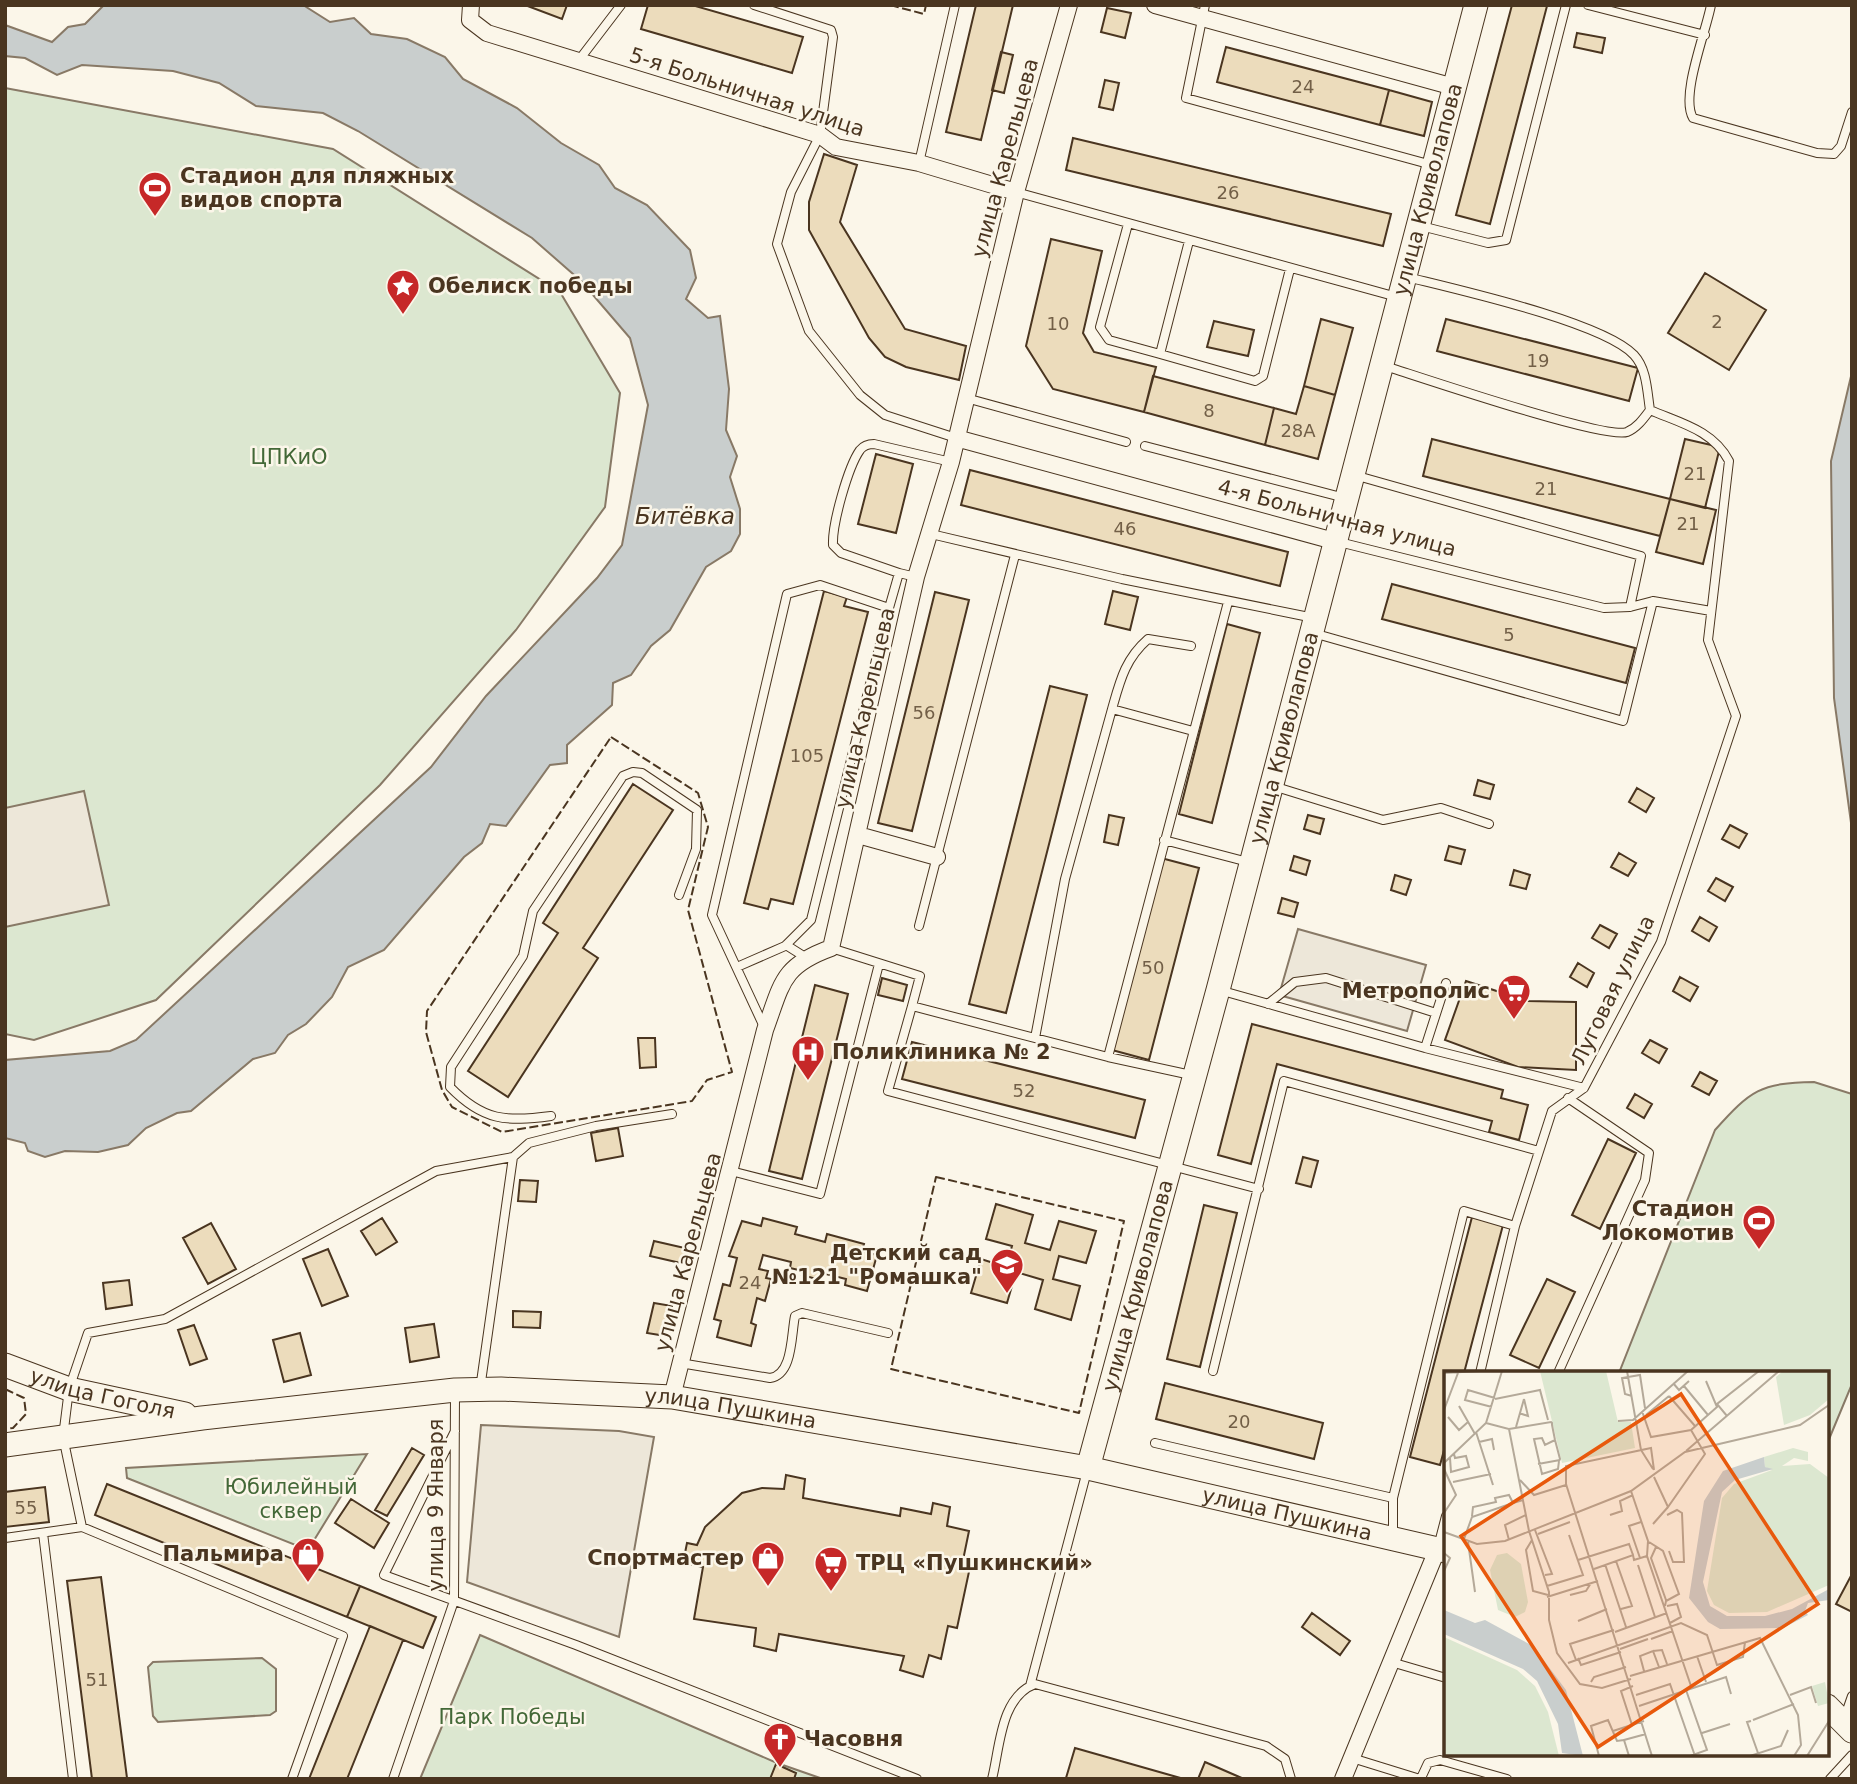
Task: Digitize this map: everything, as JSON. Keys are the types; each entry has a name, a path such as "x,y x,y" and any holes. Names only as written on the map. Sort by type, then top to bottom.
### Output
{"street":[{"name":"улица Карельцева","path":"831,948 916,577 951,462 1016,192 1069,5"},
{"path":"1155,5 1204,12 1454,87"},
{"name":"улица Криволапова","path":"1088,1468 1218,990 1400,286 1476,5"},
{"name":"5-я Больничная улица","path":"471,13 487,33 820,135 836,147 919,163 1016,192"},
{"name":"4-я Больничная улица","path":"956,438 1334,541"},
{"path":"858,835 937,857"},
{"path":"805,957 831,948"},
{"name":"улица Карельцева","path":"672,1396 765,1030 784,979 805,957"},
{"name":"улица Гоголя","path":"5,1365 69,1389 202,1418"},
{"name":"улица Пушкина","path":"5,1445 202,1418 454,1390 672,1396 1088,1468 1442,1551"},
{"path":"1343,1779 1391,1662 1442,1551"}],"lane":[{"path":"579,60 621,5"},
{"path":"754,5 831,30 833,37 820,135 791,192 777,244 809,331 860,395 885,415 956,438"},
{"path":"919,163 955,5"},
{"path":"1416,225 1488,243 1506,240 1566,5"},
{"path":"1588,5 1705,35"},
{"path":"1711,5 1688,95 1689,111 1700,122 1817,153 1834,153 1842,146 1852,113"},
{"path":"1204,12 1185,94 1189,100 1432,165"},
{"path":"1016,192 1290,270 1491,298 1609,337 1633,353 1640,364 1650,410 1638,425 1626,432 1615,432 1566,422 1380,365"},
{"path":"1128,224 1100,327 1109,340 1255,381 1263,376 1290,270"},
{"path":"1160,354 1189,242"},
{"path":"966,398 1126,442"},
{"name":"Луговая улица","path":"1480,1371 1515,1226 1552,1111 1584,1088 1661,942 1736,716 1708,640 1729,461 1721,446 1710,436 1650,410"},
{"path":"916,577 841,553 833,545 845,488 860,450 866,444 951,462"},
{"path":"1145,446 1345,498"},
{"path":"1351,474 1641,556 1630,607"},
{"path":"931,534 1228,602 1312,625 1623,721 1653,601"},
{"name":"4-я Больничная улица","path":"1334,541 1604,608 1630,607 1653,601 1712,611"},
{"path":"919,926 1015,555"},
{"path":"737,967 786,945 811,920 899,573"},
{"path":"765,1030 712,915 787,594 821,586 889,608"},
{"path":"1108,1057 1228,602"},
{"path":"1035,1038 1065,879 1122,671 1133,652 1148,639 1191,646"},
{"path":"1112,709 1193,731"},
{"path":"551,1116 519,1120 493,1118 467,1105 450,1087 451,1067 523,956 533,911 623,776 633,772 642,773 697,810 696,849 680,895"},
{"path":"1271,785 1383,820 1441,808 1489,824"},
{"path":"1164,840 1251,862"},
{"path":"786,945 805,957"},
{"path":"831,948 920,976 888,1091 1259,1189"},
{"path":"731,1171 820,1194 879,964"},
{"path":"1268,1004 1295,982 1326,978 1436,1013"},
{"path":"1425,1048 1446,983"},
{"path":"1218,990 1425,1048 1584,1088"},
{"path":"912,1006 1108,1057 1194,1075"},
{"path":"1213,1371 1284,1081 1539,1151"},
{"path":"1559,1371 1645,1180 1649,1153 1568,1098"},
{"path":"82,1527 63,1437 69,1389 88,1333 165,1319 436,1171 513,1157 529,1143 596,1126 672,1114"},
{"path":"480,1390 513,1157"},
{"path":"1393,1538 1393,1498 1464,1211 1515,1226"},
{"path":"680,1363 770,1378 779,1377 785,1370 795,1316 802,1314 888,1333"},
{"name":"улица 9 Января","path":"393,1779 454,1601 454,1390"},
{"path":"454,1431 384,1575 576,1645 917,1779"},
{"path":"1155,1443 1393,1498"},
{"path":"1030,1686 1088,1468"},
{"path":"5,1538 82,1527 343,1636 292,1779"},
{"path":"43,1533 73,1779"},
{"path":"1442,1551 1444,1534"},
{"path":"1391,1662 1444,1677"},
{"path":"992,1779 1010,1706 1018,1693 1035,1684 1266,1746 1285,1759 1291,1779"},
{"path":"1840,1720 1852,1696"},
{"path":"1830,1779 1852,1755"},
{"path":"1352,1758 1421,1778 1428,1763 1440,1760 1507,1779"}],"green space":[{"name":"ЦПКиО","path":"5,88 333,149 560,292 620,393 605,507 516,630 380,785 156,1000 34,1040 5,1034"},
{"name":"Стадион Локомотив","path":"1814,1082 1852,1094 1852,1384 1829,1439 1829,1371 1620,1371 1715,1130 1738,1106 1758,1091 1781,1084"},
{"name":"Юбилейный сквер","path":"367,1454 308,1550 127,1478 126,1468"},
{"name":"Парк Победы","path":"480,1635 777,1763 823,1779 420,1779"},
{"path":"262,1658 276,1669 276,1711 270,1715 158,1722 153,1716 148,1667 153,1662"}],"shaded area":[{"path":"84,791 109,905 5,927 5,808"},
{"path":"1298,929 1426,965 1407,1031 1279,995"},
{"path":"481,1425 619,1431 654,1437 619,1637 467,1582"}],"water":[{"name":"Битёвка","path":"104,5 303,5 330,22 354,18 371,34 407,39 445,57 463,79 517,108 561,143 599,165 615,188 647,205 690,250 696,278 686,299 708,318 720,316 729,389 726,430 737,456 730,477 740,509 740,534 731,551 706,567 670,630 651,646 631,675 613,683 612,705 567,745 567,763 550,765 506,826 490,824 482,843 464,857 384,950 348,967 332,997 306,1024 288,1035 275,1053 253,1059 191,1111 177,1113 146,1128 128,1145 98,1152 65,1151 45,1157 28,1151 25,1143 5,1138 5,1060 110,1051 136,1040 431,767 486,696 597,578 622,545 648,405 630,338 581,281 532,238 358,131 323,113 256,106 219,83 173,71 82,65 57,75 25,58 5,56 5,25 52,42 68,27 85,24"},
{"path":"1852,372 1852,830 1834,698 1831,461"}],"building":[{"path":"525,5 567,5 562,19"},
{"path":"648,5 692,5 803,37 792,73 641,29"},
{"path":"976,5 1013,5 981,140 946,132"},
{"path":"1512,5 1547,6 1490,224 1456,215"},
{"path":"1107,8 1131,13 1125,38 1101,32"},
{"path":"1577,33 1605,38 1602,53 1574,47"},
{"path":"1226,47 1389,90 1380,125 1217,82"},
{"path":"1001,52 1013,55 1004,93 992,90"},
{"path":"1105,80 1119,83 1113,110 1099,107"},
{"path":"1389,90 1432,102 1424,136 1380,125"},
{"path":"1073,138 1391,214 1383,246 1066,170"},
{"path":"824,154 857,165 840,222 905,329 966,346 959,380 906,367 885,357 869,338 809,230 809,202"},
{"path":"1051,239 1102,251 1083,333 1094,352 1156,367 1144,412 1053,389 1026,346"},
{"path":"1705,273 1766,310 1729,370 1668,333"},
{"path":"1321,319 1353,328 1335,395 1304,386"},
{"path":"1446,319 1638,368 1629,401 1437,351"},
{"path":"1214,321 1254,330 1248,356 1207,347"},
{"path":"1153,376 1274,408 1265,445 1144,412"},
{"path":"1304,386 1335,395 1318,459 1265,445 1274,408 1296,414"},
{"path":"1432,439 1670,499 1660,536 1423,476"},
{"path":"1685,439 1720,447 1705,508 1670,499"},
{"path":"876,454 913,464 896,533 858,524"},
{"path":"970,470 1288,552 1280,586 961,505"},
{"path":"1670,499 1716,510 1703,564 1656,552"},
{"path":"1392,584 1635,648 1626,683 1382,619"},
{"path":"824,591 847,597 844,606 868,612 793,904 771,899 768,909 744,903"},
{"path":"1113,591 1138,597 1130,630 1105,624"},
{"path":"935,592 969,600 912,831 878,823"},
{"path":"1227,624 1260,633 1212,823 1179,814"},
{"path":"1050,686 1087,695 1006,1013 969,1004"},
{"path":"1478,780 1494,785 1490,799 1474,795"},
{"path":"633,784 673,810 583,948 598,958 508,1097 468,1071 558,933 543,923"},
{"path":"1637,788 1654,798 1646,812 1629,802"},
{"path":"1109,815 1124,818 1118,845 1104,842"},
{"path":"1308,815 1324,819 1320,834 1304,829"},
{"path":"1730,825 1747,834 1739,848 1722,839"},
{"path":"1449,846 1465,850 1461,864 1445,860"},
{"path":"1619,853 1636,863 1628,876 1611,867"},
{"path":"1294,856 1310,861 1306,875 1290,870"},
{"path":"1161,858 1199,868 1149,1060 1112,1050"},
{"path":"1514,870 1530,875 1526,889 1510,885"},
{"path":"1395,875 1411,880 1406,895 1391,890"},
{"path":"1716,878 1733,887 1725,901 1708,891"},
{"path":"1282,898 1298,903 1294,917 1278,913"},
{"path":"1700,917 1717,927 1709,941 1692,931"},
{"path":"1600,925 1617,934 1609,948 1592,938"},
{"path":"1578,963 1594,973 1587,987 1570,977"},
{"path":"1680,977 1698,987 1690,1001 1673,991"},
{"path":"882,978 907,985 903,1001 878,995"},
{"name":"Метрополис","path":"1466,981 1527,1001 1576,1002 1576,1070 1518,1067 1445,1040"},
{"name":"Поликлиника № 2","path":"815,985 848,994 802,1179 769,1171"},
{"path":"1252,1024 1503,1090 1501,1098 1528,1105 1519,1140 1489,1132 1492,1121 1277,1064 1251,1164 1218,1155"},
{"path":"638,1038 655,1038 656,1067 640,1068"},
{"path":"1650,1040 1667,1049 1659,1063 1642,1053"},
{"path":"912,1042 1145,1100 1135,1138 902,1079"},
{"path":"1700,1072 1717,1081 1709,1095 1692,1086"},
{"path":"1635,1094 1652,1104 1644,1118 1627,1108"},
{"path":"618,1128 623,1156 596,1161 591,1133"},
{"path":"1608,1139 1636,1153 1600,1229 1572,1215"},
{"path":"1303,1157 1318,1161 1311,1187 1296,1183"},
{"path":"520,1180 538,1181 536,1202 518,1201"},
{"path":"996,1204 1033,1215 1025,1243 1050,1250 1059,1221 1096,1231 1086,1263 1059,1256 1053,1279 1080,1286 1071,1320 1035,1309 1043,1280 1016,1272 1007,1303 971,1293 981,1259 1006,1267 1012,1246 986,1239"},
{"path":"1204,1205 1237,1213 1200,1367 1167,1359"},
{"path":"1472,1217 1503,1225 1465,1371 1444,1371 1444,1450 1440,1465 1410,1457"},
{"path":"382,1218 397,1242 376,1255 361,1231"},
{"path":"763,1218 797,1227 795,1234 825,1242 827,1234 864,1244 862,1251 877,1255 867,1291 845,1285 846,1279 822,1273 820,1280 802,1275 803,1271 790,1268 791,1262 763,1255 759,1269 768,1271 766,1278 771,1279 765,1301 757,1298 751,1323 756,1325 751,1346 717,1337 721,1321 714,1319 723,1284 730,1286 737,1258 729,1256 742,1221 761,1226"},
{"path":"211,1223 236,1269 208,1284 183,1238"},
{"path":"654,1241 689,1249 685,1264 650,1256"},
{"path":"328,1249 348,1296 322,1306 303,1259"},
{"path":"1547,1279 1575,1292 1539,1368 1510,1355"},
{"path":"129,1280 132,1305 106,1309 103,1283"},
{"path":"654,1303 672,1306 666,1336 647,1333"},
{"path":"513,1311 541,1312 540,1328 513,1327"},
{"path":"434,1324 439,1357 410,1362 405,1328"},
{"path":"194,1325 207,1359 190,1365 178,1330"},
{"path":"300,1333 311,1375 284,1382 273,1340"},
{"path":"1165,1383 1323,1423 1314,1459 1156,1419"},
{"path":"412,1448 424,1455 387,1516 375,1510"},
{"name":"ТРЦ «Пушкинский»","path":"786,1475 805,1479 803,1498 900,1516 901,1508 931,1514 933,1503 950,1507 947,1526 969,1531 962,1565 970,1567 957,1628 948,1626 941,1659 929,1655 923,1677 900,1670 904,1656 779,1634 776,1651 754,1646 756,1628 694,1619 703,1567 683,1563 687,1543 697,1545 705,1527 742,1493 762,1488 784,1489"},
{"path":"107,1484 360,1586 347,1617 95,1515"},
{"path":"45,1487 49,1522 5,1527 5,1492"},
{"path":"351,1499 389,1523 374,1548 335,1523"},
{"path":"1852,1574 1852,1612 1836,1604"},
{"path":"101,1577 127,1778 121,1779 92,1779 67,1581"},
{"path":"360,1586 436,1617 423,1648 347,1617"},
{"path":"1312,1613 1350,1641 1340,1655 1302,1627"},
{"path":"370,1626 403,1640 347,1779 309,1779"},
{"path":"1075,1748 1184,1779 1066,1778"},
{"path":"1205,1762 1244,1779 1198,1779"},
{"name":"Часовня","path":"776,1764 796,1773 794,1779 770,1779"}],"fence":[{"path":"890,5 924,14 926,5"},
{"path":"611,737 698,793 708,827 688,910 732,1072 707,1080 692,1101 502,1132 452,1107 442,1090 426,1032 427,1011 611,737"},
{"path":"936,1177 1124,1221 1079,1413 891,1369 936,1177"},
{"path":"5,1389 24,1398 26,1414 13,1428 5,1429"}],"place":[{"name":"Стадион для пляжных видов спорта","path":"155,218"},
{"name":"Обелиск победы","path":"403,316"},
{"name":"Метрополис","path":"1514,1021"},
{"name":"Поликлиника № 2","path":"808,1082"},
{"name":"Стадион Локомотив","path":"1759,1251"},
{"name":"Детский сад №121 \"Ромашка\"","path":"1007,1295"},
{"name":"Пальмира","path":"308,1584"},
{"name":"Спортмастер","path":"768,1588"},
{"name":"ТРЦ «Пушкинский»","path":"831,1593"},
{"name":"Часовня","path":"780,1769"}]}
